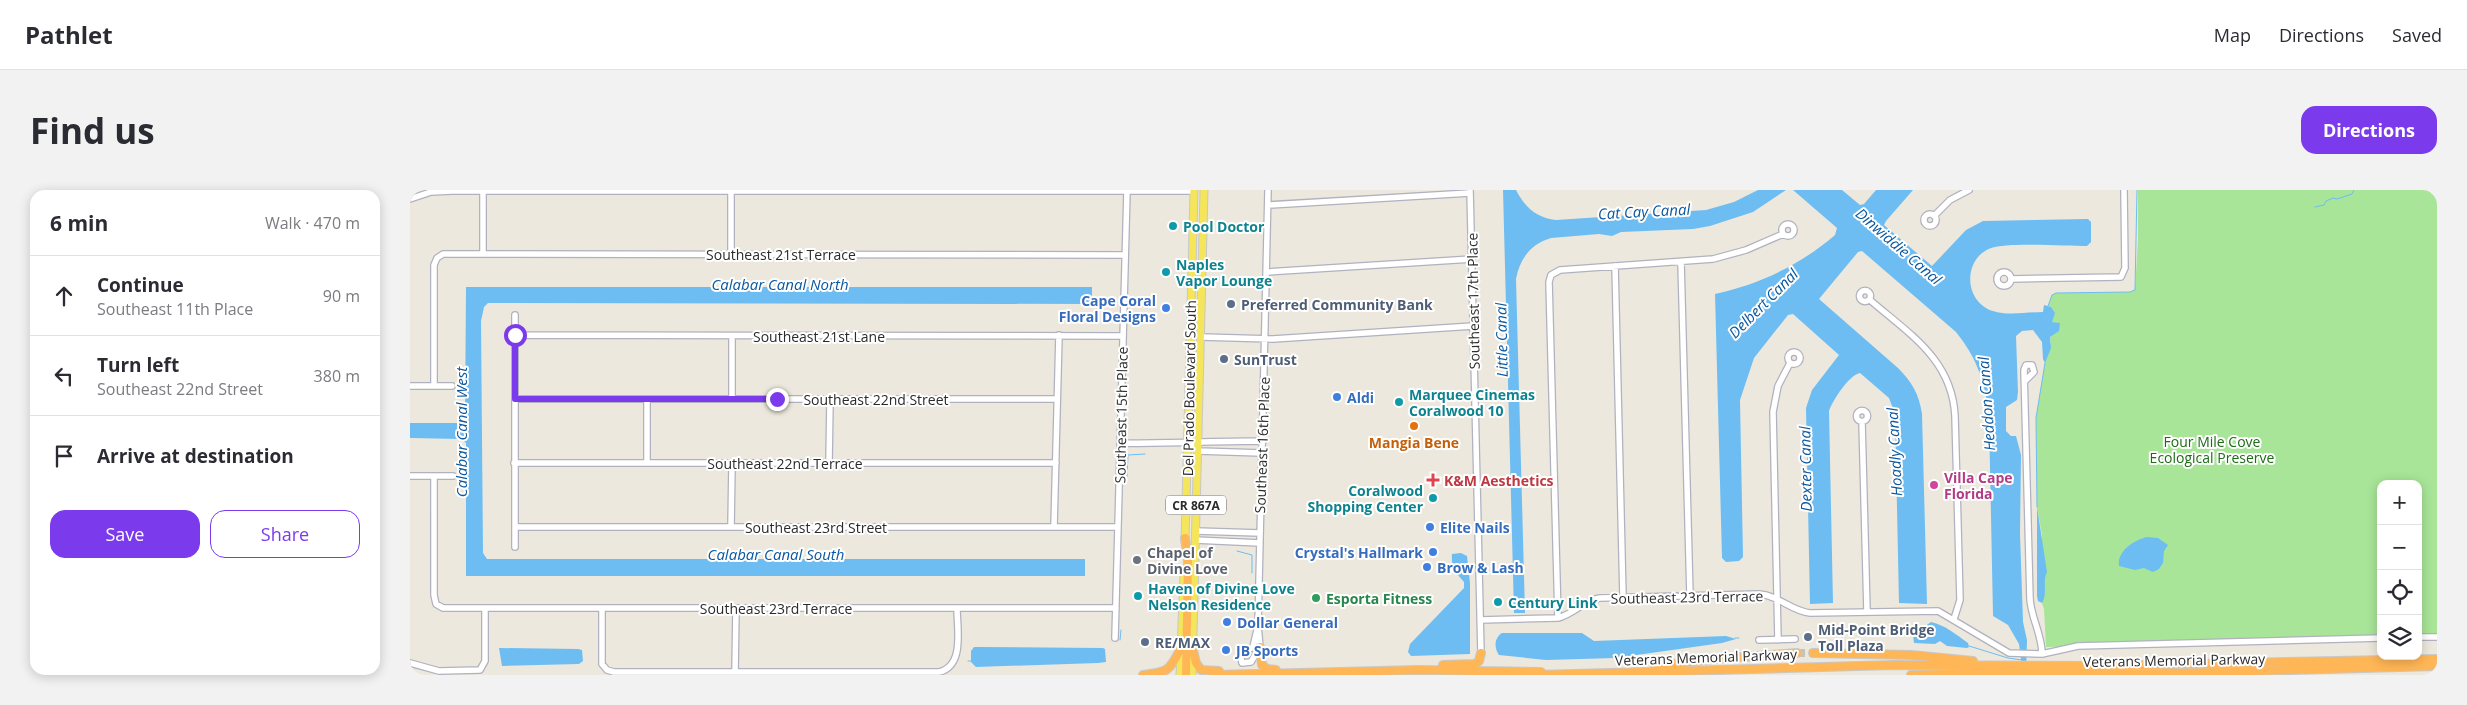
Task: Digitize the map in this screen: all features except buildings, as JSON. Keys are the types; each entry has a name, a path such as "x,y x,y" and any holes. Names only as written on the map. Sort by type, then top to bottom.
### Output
{"highway":[{"path":"1185,538 1188,560 1190,675"},
{"path":"1260,647 1260,661 1267,669 1303,669 1322,672"},
{"path":"1143,675 1166,671 1173,664 1180,650"},
{"path":"1193,650 1196,663 1202,671 1244,670 1263,674"},
{"path":"1362,671 1404,666 1475,664 1479,661 1481,653"},
{"path":"1481,653 1484,662 1491,667 1538,673"},
{"name":"Veterans Memorial Parkway","path":"1606,672 1702,660 1796,653"},
{"name":"Veterans Memorial Parkway","path":"1813,653 1929,656 2018,669"},
{"name":"Veterans Memorial Parkway","path":"2031,670 2437,659"},
{"name":"Veterans Memorial Parkway","path":"1538,673 1875,665 2143,674 2437,666"},
{"name":"Veterans Memorial Parkway","path":"1911,675 2018,669"},
{"path":"1214,675 1362,671 1538,673"},
{"path":"1232,675 1236,674"}],"main road":[{"name":"Del Prado Boulevard South","path":"1190,675 1193,650 1204,190"},
{"name":"Del Prado Boulevard South","path":"1180,675 1194,191"},
{"path":"1194,191 1199,200 1200,228 1203,243"},
{"path":"1192,287 1196,303 1195,326 1200,337"}],"street":[{"name":"Southeast 16th Place","path":"1260,647 1251,662 1244,664 1241,662 1242,652 1255,644 1258,626 1268,190"},
{"path":"1934,216 1950,200 1969,190"},
{"path":"2011,279 2114,279 2123,275 2125,268 2124,190"},
{"path":"410,199 436,191 1194,191"},
{"path":"482,254 483,191"},
{"path":"731,254 732,191"},
{"name":"Southeast 15th Place","path":"1115,638 1127,191"},
{"path":"1268,206 1470,191"},
{"name":"Southeast 17th Place","path":"1470,191 1481,653"},
{"path":"1558,618 1549,282 1551,275 1557,271 1681,262 1735,254 1784,234"},
{"name":"Southeast 21st Terrace","path":"434,386 434,265 437,258 445,254 1125,255"},
{"path":"1267,272 1472,259"},
{"path":"1681,262 1690,596"},
{"path":"1615,266 1623,598"},
{"path":"1870,300 1931,354 1942,369 1952,390 1955,416 1960,600 1954,619"},
{"path":"514,547 515,315"},
{"path":"1200,337 1265,339 1473,326"},
{"name":"Southeast 21st Lane","path":"515,335 1123,336"},
{"path":"732,336 732,399"},
{"path":"1054,527 1059,336"},
{"path":"1778,640 1773,412 1778,386 1790,363"},
{"path":"2025,381 2030,599 2032,616 2041,637 2042,654"},
{"path":"410,386 452,386"},
{"name":"Southeast 22nd Street","path":"515,399 1057,399"},
{"path":"647,400 647,463"},
{"path":"829,463 830,400"},
{"path":"1862,422 1867,612"},
{"path":"1121,442 1187,444 1198,441 1263,441"},
{"path":"1187,444 1198,451 1262,453"},
{"name":"Southeast 22nd Terrace","path":"514,463 1056,463"},
{"path":"732,464 732,527"},
{"path":"410,476 453,476"},
{"name":"Southeast 23rd Terrace","path":"434,476 434,595 438,605 449,608 1116,608"},
{"name":"Southeast 23rd Street","path":"514,527 1118,527"},
{"path":"1196,531 1260,533"},
{"path":"1195,540 1260,543"},
{"name":"Southeast 23rd Terrace","path":"1480,620 1558,618 1569,614 1590,600 1764,594 1777,598 1806,613 1931,610 1954,619 2002,650 2024,654 2042,654 2078,646 2377,638"},
{"path":"410,663 439,671 480,670 484,662 485,608"},
{"path":"602,608 602,662 604,668 614,672 939,672 948,669 957,655 957,608"},
{"path":"735,672 736,608"},
{"path":"1258,626 1260,647"},
{"path":"2422,637 2437,637"},
{"path":"1759,640 1794,639"}],"green space":[{"name":"Four Mile Cove Ecological Preserve","path":"2138,190 2437,190 2437,640 2422,640 2422,480 2377,480 2377,641 2046,647 2042,603 2042,535 2037,507 2036,418 2046,356 2051,343 2050,338 2057,323 2052,322 2051,307 2048,306 2052,295 2056,293 2130,292 2135,289 2138,240"}],"water":[{"path":"1503,190 1516,190 1523,202 1532,211 1543,217 1556,220 1706,210 1734,202 1758,190 1786,190 1753,212 1710,226 1693,229 1621,232 1612,236 1599,234 1551,238 1532,248 1524,258 1516,279 1525,613 1514,613"},
{"path":"1793,190 1842,190 1860,205 1864,204 1876,190 1913,190 1884,225 1932,266 1966,230 1983,221 2088,219 2091,222 2091,242 2087,246 1999,246 1982,253 1975,261 1971,270 1972,290 1976,299 1983,306 1993,311 2011,314 2043,312 2044,305 2051,307 2055,313 2052,322 2060,323 2059,331 2050,337 2051,348 2045,363 2042,342 2033,330 2022,331 2016,336 2017,400 2006,407 2006,431 2011,436 2016,436 2021,455 2020,534 2023,622 2027,640 2026,675 2023,675 2019,644 2008,625 1993,616 1989,417 1983,382 1970,352 1956,332 1862,251 1858,252 1819,299 1898,368 1911,383 1917,394 1922,414 1927,604 1899,603 1895,414 1889,398 1860,373 1846,383 1829,411 1833,603 1810,604 1806,408 1812,390 1839,355 1793,314 1788,315 1754,358 1740,400 1743,557 1739,561 1726,562 1722,558 1715,294 1748,285 1779,272 1822,246 1835,235 1837,228"},
{"name":"Calabar Canal West","path":"466,287 1092,287 1092,304 488,303 484,307 481,321 483,553 487,559 1085,559 1085,576 466,576 466,443 461,439 410,438 410,423 461,423 465,420"},
{"path":"2037,507 2047,572 2045,595 2042,603 2038,601 2037,596"},
{"path":"2147,537 2158,538 2168,545 2164,551 2163,563 2159,569 2153,572 2144,568 2135,570 2119,566 2121,556 2127,547"},
{"path":"1461,553 1467,556 1470,583 1470,654 1411,656 1408,652 1410,644 1464,588 1464,582 1452,563 1452,554"},
{"path":"1931,622 1951,631 1968,643 1969,647 1947,646 1940,641 1935,644 1914,643 1913,635"},
{"path":"1502,633 1582,633 1594,641 1726,636 1736,639 1722,643 1615,658 1546,660 1499,655 1496,643 1497,638"},
{"path":"974,647 1103,648 1105,649 1106,662 976,667 971,662 971,651"},
{"path":"499,648 578,649 582,650 583,661 579,664 502,666"}],"waterway":[{"path":"2048,306 2052,295 2056,293 2130,292 2135,290 2137,190"},
{"path":"2315,207 2324,205 2326,201 2333,198 2337,199 2352,194 2354,190"},
{"path":"2037,507 2036,418 2045,363"},
{"path":"1127,476 1128,455 1145,454"},
{"path":"1237,551 1252,555 1252,573"},
{"path":"1120,640 1121,630"},
{"path":"1969,646 2008,658 2022,660"}],"tunnel":[{"path":"1797,653 1813,653"}],"place":[{"name":"Pool Doctor","path":"1173,226"},
{"name":"Naples Vapor Lounge","path":"1166,272"},
{"name":"Preferred Community Bank","path":"1231,304"},
{"name":"Cape Coral Floral Designs","path":"1166,308"},
{"name":"SunTrust","path":"1224,359"},
{"name":"Aldi","path":"1337,397"},
{"name":"Marquee Cinemas Coralwood 10","path":"1399,402"},
{"name":"Mangia Bene","path":"1414,426"},
{"name":"K&M Aesthetics","path":"1433,480"},
{"name":"Villa Cape Florida","path":"1934,485"},
{"name":"Coralwood Shopping Center","path":"1433,498"},
{"name":"Elite Nails","path":"1430,527"},
{"name":"Crystal's Hallmark","path":"1433,552"},
{"name":"Chapel of Divine Love","path":"1137,560"},
{"name":"Brow & Lash","path":"1427,567"},
{"name":"Haven of Divine Love Nelson Residence","path":"1138,596"},
{"name":"Esporta Fitness","path":"1316,598"},
{"name":"Century Link","path":"1498,602"},
{"name":"Dollar General","path":"1227,622"},
{"name":"Mid-Point Bridge Toll Plaza","path":"1808,637"},
{"name":"RE/MAX","path":"1145,642"},
{"name":"JB Sports","path":"1226,650"}],"route":[{"path":"515,335 515,399 777,399"}],"water label":[{"name":"Cat Cay Canal","path":"1644,211"},
{"name":"Dinwiddie Canal","path":"1899,246"},
{"name":"Calabar Canal North","path":"780,284"},
{"name":"Delbert Canal","path":"1763,303"},
{"name":"Little Canal","path":"1501,340"},
{"name":"Heddon Canal","path":"1986,404"},
{"name":"Hoadly Canal","path":"1894,452"},
{"name":"Dexter Canal","path":"1805,469"},
{"name":"Calabar Canal South","path":"776,554"}]}
